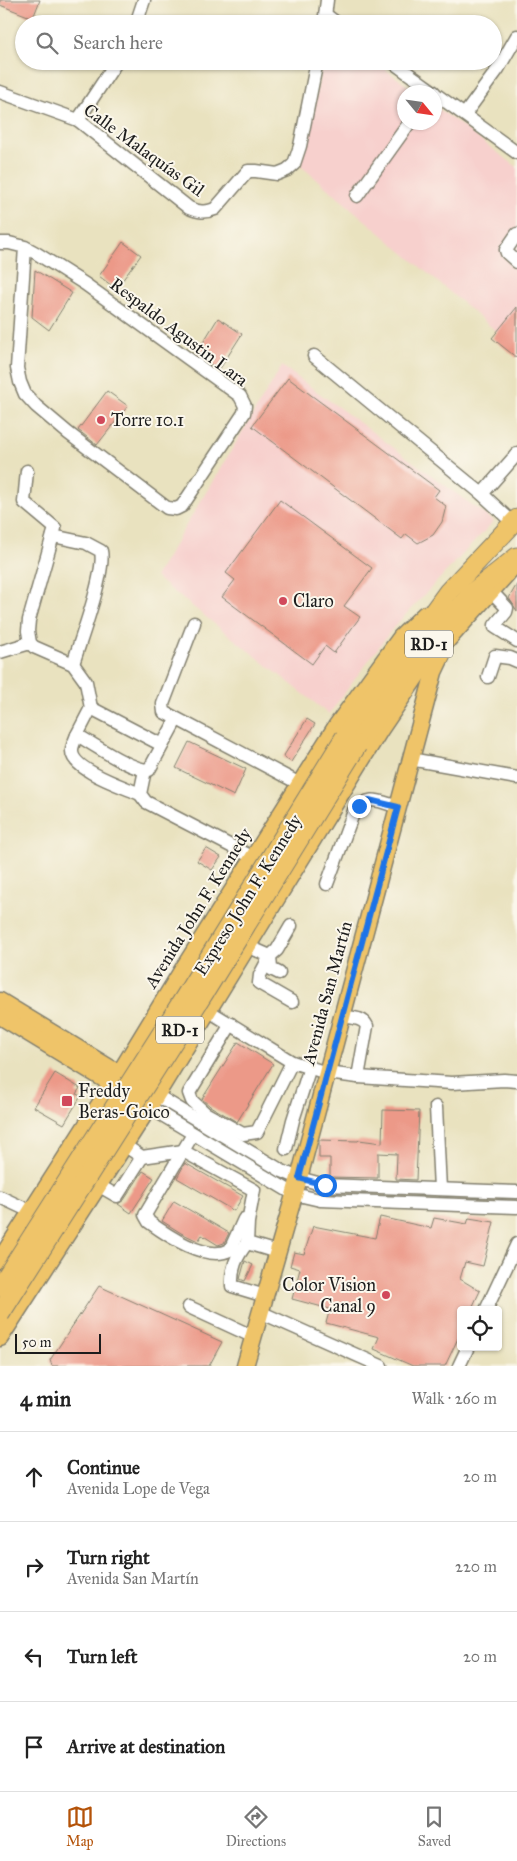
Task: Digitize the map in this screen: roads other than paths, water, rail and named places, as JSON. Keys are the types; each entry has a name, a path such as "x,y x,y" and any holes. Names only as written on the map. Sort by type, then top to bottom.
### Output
{"highway":[{"name":"Expreso John F. Kennedy","path":"0,1314 201,997 351,741 373,696 448,592 515,521"},
{"name":"Expreso John F. Kennedy","path":"0,1288 190,989 351,741 408,668 472,593 517,557"}],"main road":[{"name":"RD-1","path":"0,1338 153,1101 380,730 420,672 452,633 492,592 517,562"},
{"name":"Avenida John F. Kennedy","path":"0,1260 116,1079 182,970 337,725 402,637 448,592"},
{"name":"Avenida San Martín","path":"245,1366 299,1178 434,672 452,633"},
{"path":"182,970 183,979 180,989 147,1042 146,1053 148,1057 155,1061 159,1062 168,1058 206,1000 213,993 220,991"},
{"path":"0,1001 116,1079"},
{"path":"0,1016 153,1101"},
{"path":"47,1187 62,1176 95,1121 105,1115 114,1117 120,1127 119,1135 86,1190 84,1207"},
{"path":"0,1324 11,1307 23,1301"}],"street":[{"path":"139,15 144,0"},
{"path":"325,15 327,0"},
{"path":"502,62 517,36"},
{"path":"78,120 111,70"},
{"name":"Calle Malaquías Gil","path":"0,92 78,120 189,208 208,212 215,209 248,171 277,174 287,170 294,164 300,146 315,70"},
{"path":"403,70 424,85"},
{"path":"465,114 497,70"},
{"path":"442,98 517,153"},
{"path":"357,196 404,130"},
{"path":"517,234 506,250 517,262"},
{"path":"0,243 25,247"},
{"name":"Respaldo Agustin Lara","path":"25,247 85,284 240,396 245,406 244,413 182,506 176,509 168,508 68,433 25,394 17,368 25,247"},
{"path":"314,356 515,521"},
{"path":"482,494 517,454"},
{"path":"28,471 24,502 56,528 29,620 28,631 30,643 34,647 73,664 86,682 91,708 77,735 71,752 75,761 89,772 140,794 146,802 254,858"},
{"path":"53,536 94,546 101,551 102,556 100,574 73,664"},
{"path":"492,592 507,608 506,612 494,625 495,627 517,641"},
{"path":"194,623 163,704 164,712 300,784"},
{"path":"0,652 30,643"},
{"path":"488,677 495,656 517,661"},
{"path":"91,708 162,745"},
{"path":"77,735 131,765 149,770 176,720"},
{"path":"410,759 517,778"},
{"path":"140,794 145,770"},
{"path":"327,884 354,812 359,806 369,800 398,807"},
{"path":"291,926 277,950 270,956 260,975 259,982 292,1002"},
{"path":"247,946 270,956"},
{"path":"270,956 271,969 279,973"},
{"path":"208,1011 292,1062 327,1074 452,1083 517,1081"},
{"path":"342,1016 360,1019 365,1021 367,1026 358,1077"},
{"path":"231,1024 189,1093 192,1101 204,1113 282,1171 325,1185 517,1192"},
{"path":"153,1101 240,1139 257,1132 292,1062"},
{"path":"286,1149 310,1067"},
{"path":"153,1101 193,1134 294,1194 320,1200 517,1206"},
{"path":"436,1107 440,1189"},
{"path":"193,1134 145,1215 149,1222 194,1249 218,1253 230,1250 244,1219"},
{"path":"124,1145 142,1157 183,1151 254,1190"},
{"path":"98,1184 117,1196 142,1157"},
{"path":"263,1176 254,1190 248,1222 247,1243 237,1256 232,1272 232,1286 381,1366"},
{"path":"0,1197 32,1212"},
{"path":"247,1243 277,1252"},
{"path":"488,1306 517,1244"},
{"path":"189,1307 254,1336"},
{"path":"459,1366 466,1351"}],"place":[{"name":"Torre 10.1","path":"101,420"},
{"name":"Claro","path":"283,601"},
{"name":"Freddy Beras-Goico","path":"67,1101"},
{"name":"Color Vision Canal 9","path":"386,1295"}]}
